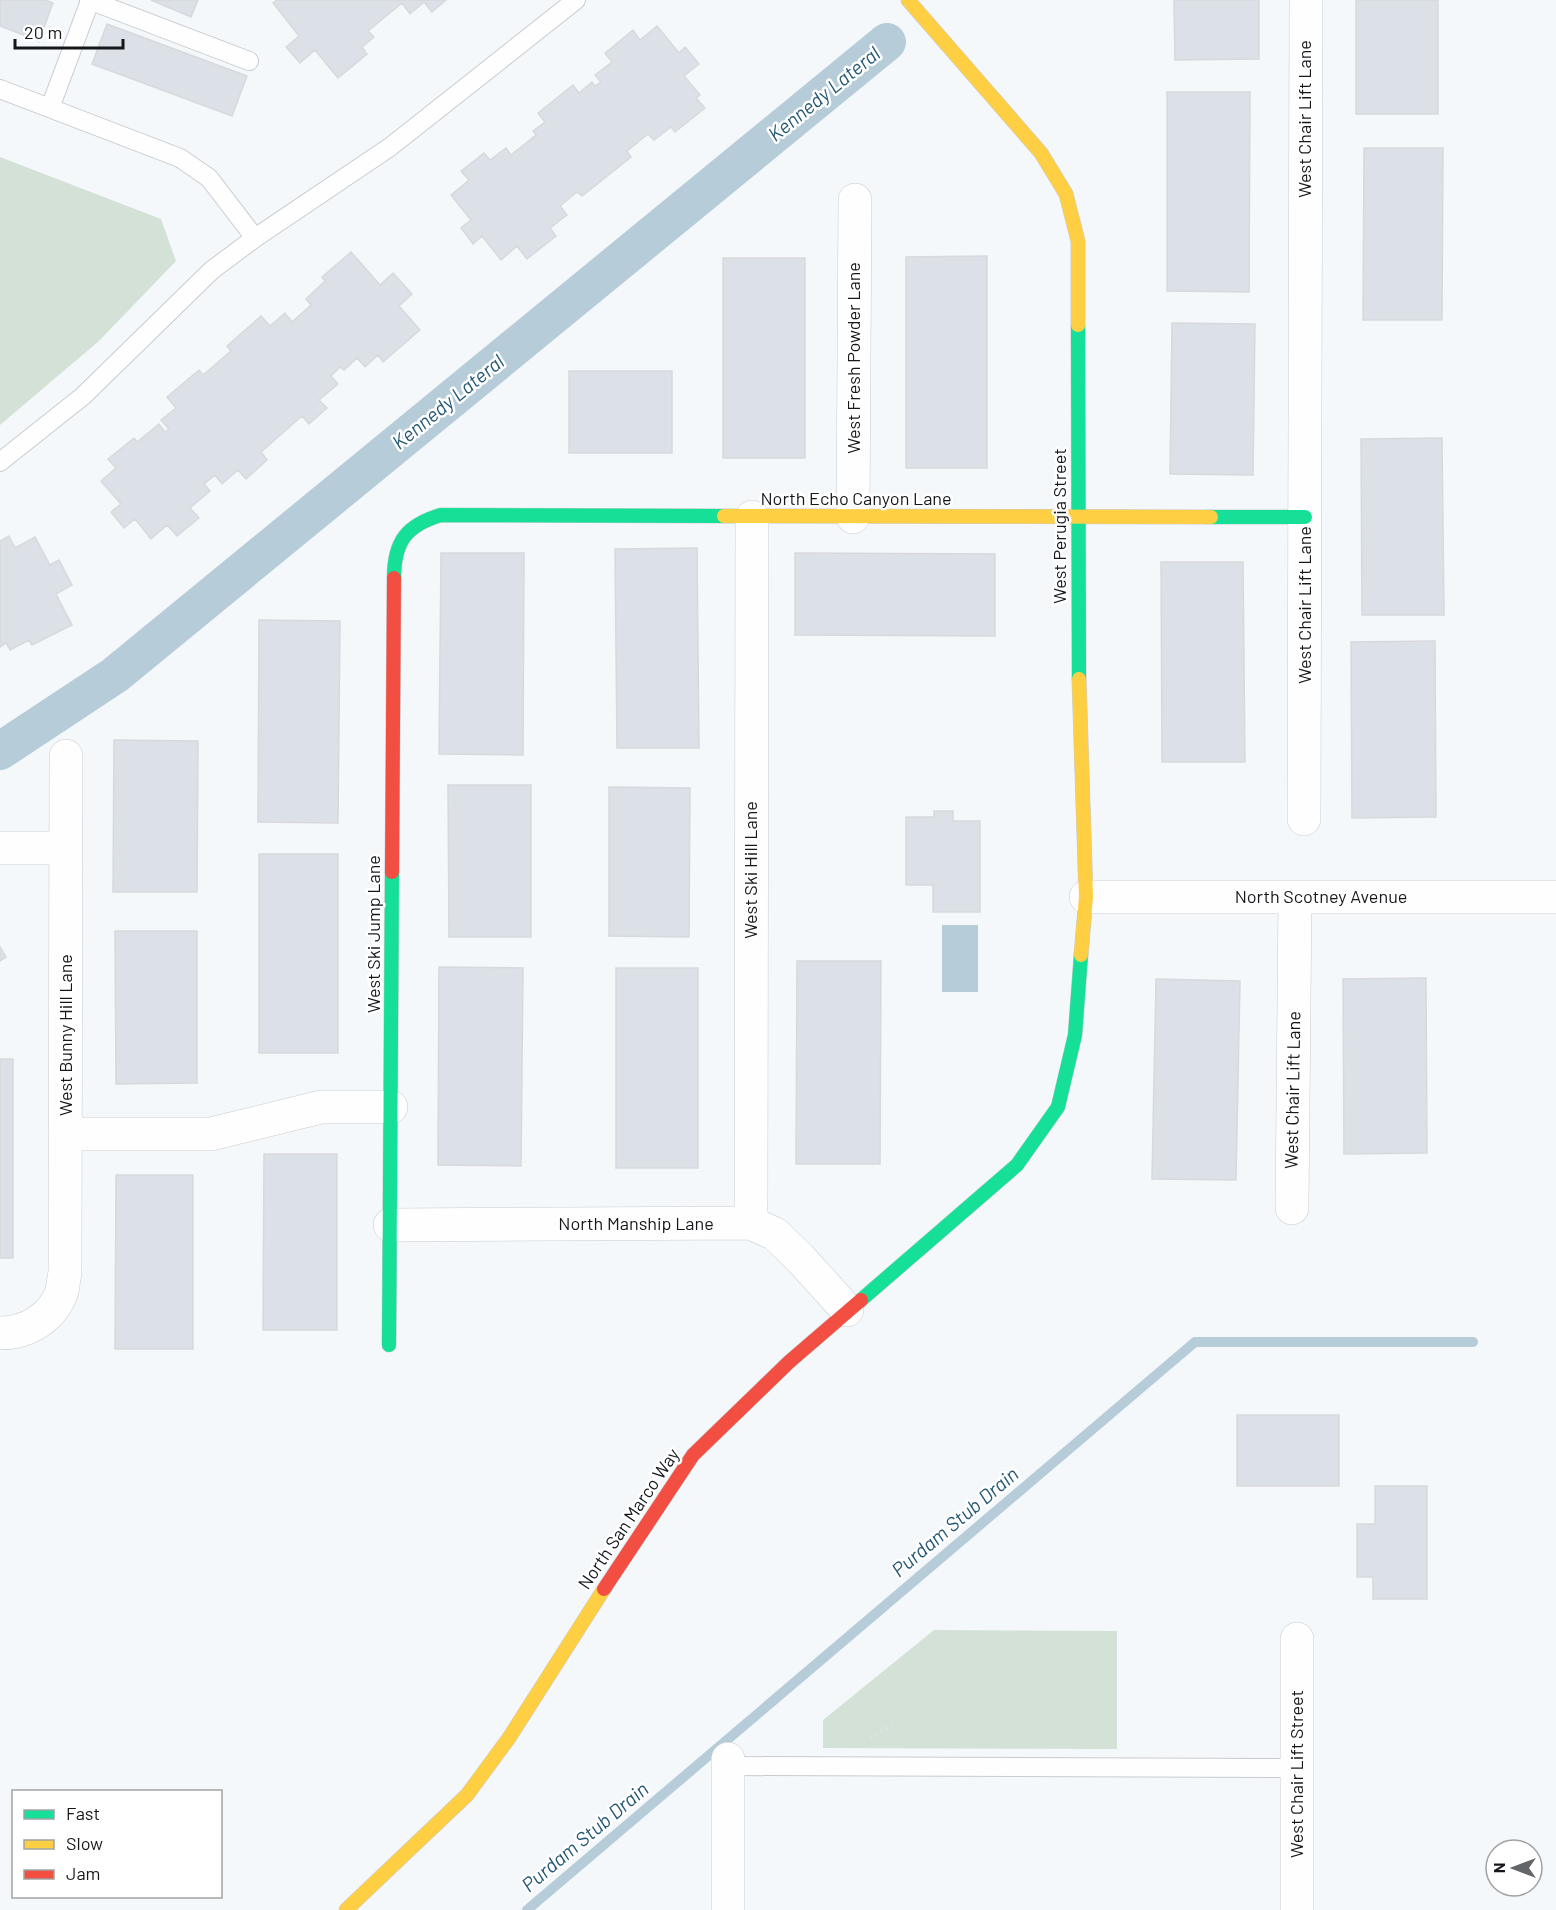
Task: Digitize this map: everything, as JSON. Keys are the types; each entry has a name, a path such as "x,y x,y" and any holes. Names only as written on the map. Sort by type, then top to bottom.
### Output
{"street":[{"name":"West Perugia Street","path":"908,0 1041,153 1066,194 1078,242 1079,702 1086,897 1075,1035 1058,1107"},
{"name":"West Chair Lift Lane","path":"1304,819 1306,0"},
{"name":"West Fresh Powder Lane","path":"853,517 855,200"},
{"name":"North Echo Canyon Lane","path":"410,527 425,518 441,514 752,517 1305,517"},
{"name":"West Ski Hill Lane","path":"750,1223 752,517"},
{"name":"West Ski Jump Lane","path":"389,1345 394,571 400,545 410,527"},
{"name":"West Bunny Hill Lane","path":"0,1333 10,1333 38,1324 52,1310 62,1291 64,1272 66,756"},
{"path":"0,848 66,848"},
{"name":"North Scotney Avenue","path":"1086,897 1556,897"},
{"name":"West Chair Lift Lane","path":"1292,1208 1295,897"},
{"path":"65,1134 211,1134 321,1107 391,1107"},
{"name":"North San Marco Way","path":"346,1910 467,1795 509,1738 583,1620 693,1455 789,1362 847,1310 1017,1165 1058,1107"},
{"name":"North Manship Lane","path":"390,1225 750,1223 775,1234 847,1310"},
{"name":"West Chair Lift Street","path":"1297,1639 1297,1910"},
{"path":"728,1763 728,1910"}],"lane":[{"path":"50,108 89,0 249,61"},
{"path":"0,462 83,396 212,270 255,238 390,147 576,0"},
{"path":"0,89 180,158 209,178 255,238"},
{"path":"728,1763 1297,1768"}],"shaded area":[{"path":"0,157 161,219 176,261 99,341 0,425"},
{"path":"934,1630 1117,1631 1117,1749 823,1748 823,1720"}],"water":[{"path":"942,925 978,925 978,992 942,992"}],"building":[{"path":"0,0 46,0 53,3 39,41 0,26"},
{"path":"151,0 198,0 191,17"},
{"path":"277,0 446,0 432,12 424,2 410,14 402,3 368,31 374,37 362,47 367,54 338,78 315,50 300,63 286,47 299,36 273,3"},
{"path":"1174,0 1259,0 1259,59 1175,60"},
{"path":"1356,0 1438,0 1438,114 1356,114"},
{"path":"107,24 247,76 232,116 92,64"},
{"path":"657,26 679,53 685,47 699,64 684,76 700,95 696,98 705,108 675,132 671,127 654,140 648,134 627,151 631,157 582,196 577,192 560,206 567,215 550,228 556,236 527,259 517,246 501,260 482,236 473,244 461,228 471,220 451,195 469,180 461,171 484,153 490,160 506,148 511,155 536,135 533,131 545,122 538,113 573,85 579,93 592,82 595,86 601,82 595,75 612,62 605,53 633,30 640,40"},
{"path":"1167,92 1250,92 1249,292 1167,291"},
{"path":"1364,148 1443,148 1442,320 1363,320"},
{"path":"351,252 380,285 393,273 412,294 399,306 420,330 383,362 378,355 365,367 357,358 344,370 340,367 331,376 338,384 319,400 327,408 309,424 302,416 261,452 267,460 246,479 238,470 222,484 215,475 204,484 210,491 190,508 199,518 177,536 167,525 151,539 135,519 124,528 111,512 121,504 101,481 116,468 108,459 134,438 137,442 159,424 165,432 169,429 161,420 176,408 167,397 199,370 203,375 231,351 227,346 261,316 270,326 285,313 292,322 311,305 306,299 325,281 322,277"},
{"path":"987,256 987,468 906,468 906,257"},
{"path":"723,258 805,258 805,458 723,458"},
{"path":"1172,323 1255,324 1253,475 1170,474"},
{"path":"569,371 672,371 672,453 569,453"},
{"path":"1442,438 1444,615 1362,615 1361,439"},
{"path":"9,536 15,548 35,537 50,565 59,560 72,585 56,594 72,625 32,645 29,640 10,650 6,643 0,647 0,541"},
{"path":"697,548 699,748 617,748 615,549"},
{"path":"441,553 524,553 523,755 439,754"},
{"path":"795,553 995,554 995,636 795,635"},
{"path":"1161,562 1243,562 1245,762 1162,762"},
{"path":"259,620 340,621 338,823 258,822"},
{"path":"1435,641 1436,817 1352,818 1351,642"},
{"path":"114,740 198,741 197,892 113,892"},
{"path":"448,785 531,785 531,937 449,937"},
{"path":"609,787 690,788 689,937 609,936"},
{"path":"934,811 953,811 953,821 980,821 980,912 933,912 933,885 906,885 906,817 934,817"},
{"path":"259,854 338,854 338,1053 259,1053"},
{"path":"115,931 197,931 197,1083 116,1084"},
{"path":"0,947 6,957 0,961"},
{"path":"797,961 881,961 880,1164 796,1164"},
{"path":"439,967 523,968 521,1166 438,1165"},
{"path":"616,968 698,968 698,1168 616,1168"},
{"path":"1426,978 1427,1153 1344,1154 1343,979"},
{"path":"1156,979 1240,981 1236,1180 1152,1179"},
{"path":"0,1059 13,1059 13,1258 0,1258"},
{"path":"264,1154 337,1154 337,1330 263,1330"},
{"path":"116,1175 193,1175 193,1349 115,1349"},
{"path":"1237,1415 1339,1415 1339,1486 1237,1486"},
{"path":"1375,1486 1427,1486 1427,1599 1373,1599 1373,1577 1357,1577 1357,1524 1375,1524"}],"waterway":[{"name":"Kennedy Lateral","path":"0,751 115,675 887,42"},
{"name":"Purdam Stub Drain","path":"527,1910 1195,1342 1473,1342"}],"traffic: fast":[{"path":"1078,325 1079,679"},
{"path":"394,578 397,554 405,536 419,524 441,515 724,516"},
{"path":"1211,517 1305,517"},
{"path":"389,1345 392,872"},
{"path":"861,1300 1017,1165 1058,1107 1075,1035 1081,955"}],"traffic: slow":[{"path":"908,0 1041,153 1066,194 1078,241 1078,325"},
{"path":"724,516 1211,517"},
{"path":"1079,679 1086,897 1081,955"},
{"path":"346,1910 467,1795 509,1738 604,1589"}],"traffic: jam":[{"path":"392,872 394,578"},
{"path":"604,1589 693,1455 789,1362 861,1300"}]}
